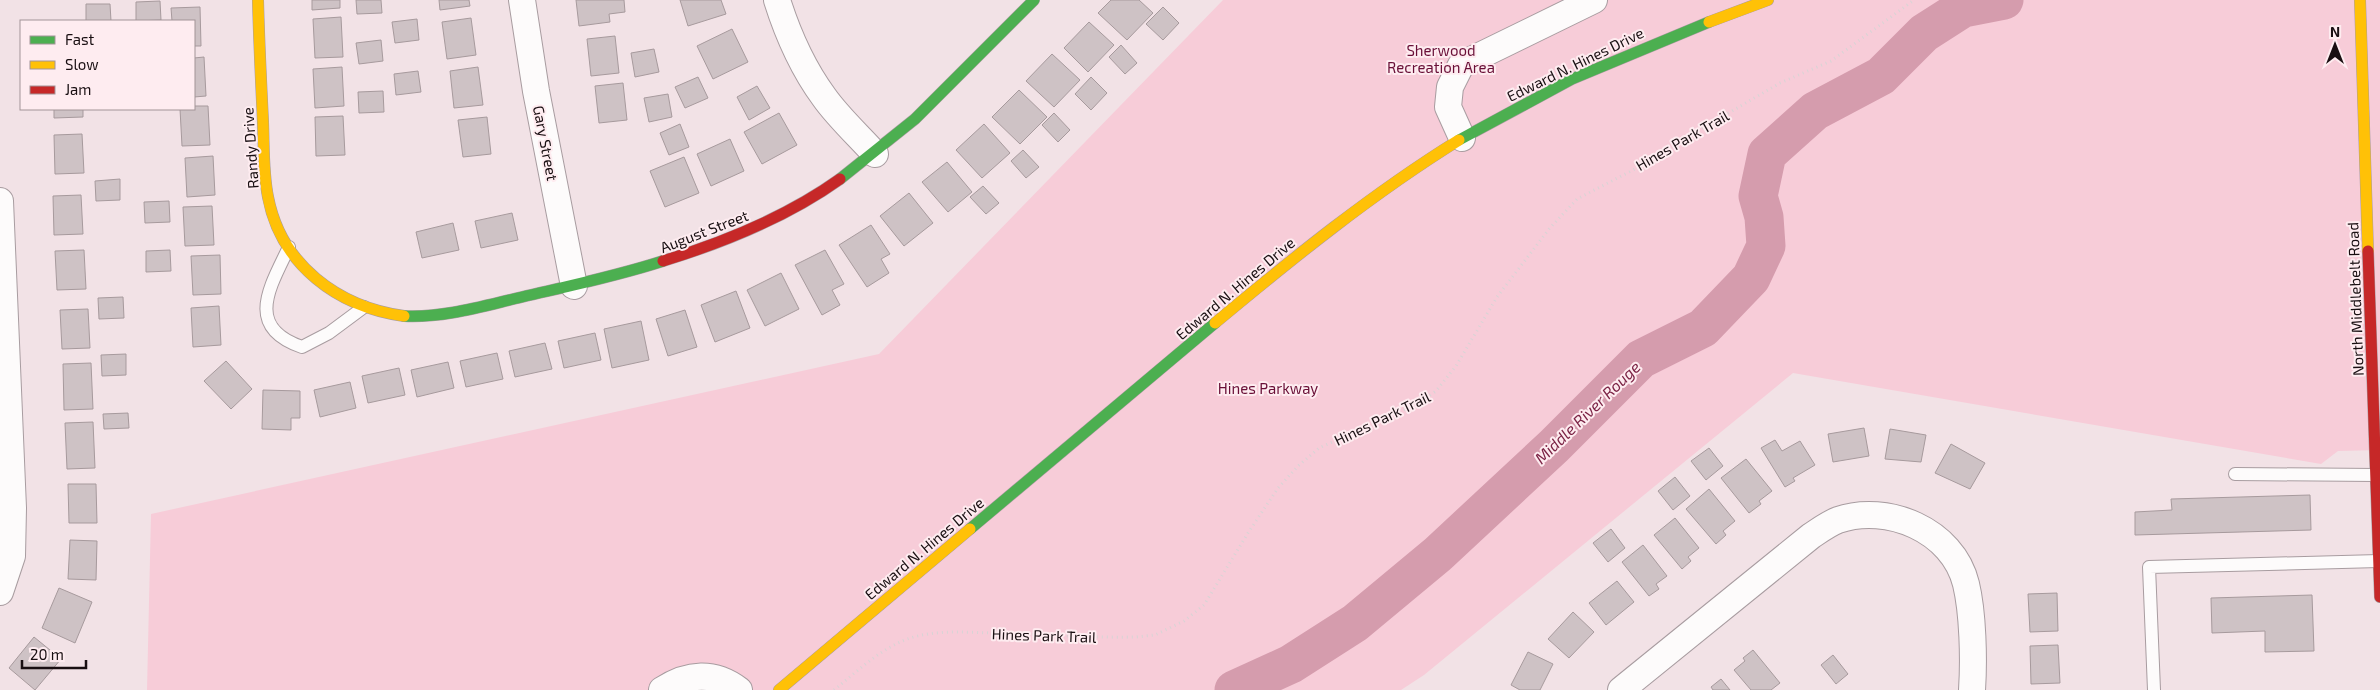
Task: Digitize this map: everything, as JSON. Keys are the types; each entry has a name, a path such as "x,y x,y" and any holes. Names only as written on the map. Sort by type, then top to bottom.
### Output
{"street":[{"name":"Randy Drive","path":"258,0 267,189 275,224 299,263 318,279"},
{"name":"Gary Street","path":"522,0 536,91 574,286"},
{"path":"777,0 790,37 811,78 825,98 875,154"},
{"name":"August Street","path":"318,279 335,292 364,308 394,314 428,315 574,286 660,264 732,238 812,198 875,154 949,89 1034,0"},
{"path":"1462,138 1448,107 1450,87 1461,65 1594,0"},
{"name":"North Middlebelt Road","path":"2360,0 2376,475 2379,515 2380,597"},
{"name":"Edward N. Hines Drive","path":"779,690 1300,252 1378,193 1462,138 1577,76 1753,2"},
{"path":"0,201 13,508 12,556 1,590"},
{"path":"1622,690 1811,536 1837,520 1870,515 1894,517 1916,525 1943,544 1956,561 1966,582 1970,608 1972,690"},
{"path":"662,690 674,682 700,675 730,684 739,690"}],"lane":[{"path":"289,247 266,300 269,325 284,340 302,346 329,333 364,308"},
{"path":"2235,474 2376,475"},
{"path":"2154,690 2149,567 2379,561"}],"path":[{"name":"Hines Park Trail","path":"834,690 860,668 898,643 936,633 1136,637 1155,635 1184,621 1204,605 1263,510 1278,488 1298,466 1320,448 1419,403 1436,391 1456,366 1497,297 1549,229 1577,199 1658,157 1696,132 1780,84 1831,61 1914,0"}],"green space":[{"name":"Hines Parkway","path":"1223,0 2380,0 2380,450 2338,451 2321,464 1793,373 1424,675 1401,690 147,690 151,514 879,354"}],"building":[{"path":"312,0 340,0 340,8 312,10"},
{"path":"356,0 381,0 382,13 357,14"},
{"path":"439,0 469,0 470,6 440,10"},
{"path":"576,0 624,0 625,12 609,14 610,22 579,26"},
{"path":"680,0 721,0 726,14 688,26"},
{"path":"1111,0 1139,0 1153,13 1127,40 1098,13"},
{"path":"160,1 161,20 136,20 136,2"},
{"path":"86,4 110,4 111,20 86,20"},
{"path":"200,7 201,46 195,46 195,20 172,20 171,8"},
{"path":"1163,7 1179,23 1163,40 1146,24"},
{"path":"341,17 343,57 315,58 313,19"},
{"path":"471,18 476,55 447,59 442,22"},
{"path":"417,19 419,40 395,43 392,22"},
{"path":"1089,22 1114,45 1088,72 1064,48"},
{"path":"732,29 748,62 713,79 697,46"},
{"path":"615,36 619,73 591,76 587,39"},
{"path":"381,40 383,61 359,64 356,43"},
{"path":"1121,45 1137,63 1125,74 1109,57"},
{"path":"654,49 659,72 635,77 631,53"},
{"path":"1052,54 1080,80 1054,107 1026,81"},
{"path":"204,57 206,96 195,97 195,58"},
{"path":"342,67 344,106 315,108 313,69"},
{"path":"478,67 483,105 454,108 450,71"},
{"path":"418,71 421,92 396,95 394,74"},
{"path":"698,77 708,98 685,108 675,87"},
{"path":"1091,77 1107,93 1091,110 1075,94"},
{"path":"623,83 627,120 599,123 595,86"},
{"path":"757,86 770,108 749,120 737,97"},
{"path":"1019,90 1047,117 1020,144 992,117"},
{"path":"383,91 384,112 359,113 358,92"},
{"path":"668,94 672,117 649,122 644,98"},
{"path":"195,106 208,106 210,145 182,146 180,110 195,110"},
{"path":"54,110 83,110 83,117 54,118"},
{"path":"779,113 797,145 762,164 744,132"},
{"path":"1054,113 1070,130 1058,142 1042,125"},
{"path":"343,116 345,155 316,156 315,117"},
{"path":"487,117 491,154 463,157 458,120"},
{"path":"680,124 689,147 669,155 660,133"},
{"path":"984,124 1010,153 982,178 956,150"},
{"path":"82,134 84,173 55,174 54,135"},
{"path":"730,139 744,171 711,186 697,154"},
{"path":"1023,150 1039,167 1026,178 1011,161"},
{"path":"213,156 215,195 187,197 185,158"},
{"path":"684,157 699,193 665,207 650,171"},
{"path":"947,162 972,192 948,212 922,182"},
{"path":"120,179 120,200 96,201 95,181"},
{"path":"983,186 999,203 986,214 970,197"},
{"path":"909,193 933,223 904,246 880,216"},
{"path":"81,195 83,234 54,235 53,196"},
{"path":"169,201 170,222 145,223 144,202"},
{"path":"212,206 214,245 185,246 183,207"},
{"path":"512,213 518,240 481,248 475,221"},
{"path":"453,223 459,250 422,258 416,232"},
{"path":"871,225 890,254 881,259 889,273 867,287 839,245"},
{"path":"84,250 86,289 57,290 55,251"},
{"path":"170,250 171,271 146,272 146,251"},
{"path":"825,250 844,284 832,290 840,305 822,315 795,265"},
{"path":"220,255 221,294 193,295 191,256"},
{"path":"781,273 799,309 765,326 747,290"},
{"path":"736,291 750,328 715,342 701,305"},
{"path":"123,297 124,318 99,319 98,298"},
{"path":"219,306 221,345 193,347 191,308"},
{"path":"88,309 90,348 62,349 60,310"},
{"path":"685,310 697,347 668,356 656,319"},
{"path":"641,321 649,360 612,368 604,329"},
{"path":"595,333 601,360 564,368 558,341"},
{"path":"545,343 552,369 515,377 509,351"},
{"path":"497,353 503,379 466,387 460,361"},
{"path":"126,354 126,375 102,376 101,355"},
{"path":"226,361 252,389 231,409 204,381"},
{"path":"448,362 454,388 417,397 411,370"},
{"path":"91,363 93,409 64,410 63,364"},
{"path":"399,368 405,395 368,403 362,376"},
{"path":"350,382 356,408 320,417 314,390"},
{"path":"263,390 300,391 300,418 291,418 291,430 262,429"},
{"path":"128,413 129,428 104,429 103,414"},
{"path":"93,422 95,468 67,469 65,423"},
{"path":"1864,428 1869,456 1833,462 1828,434"},
{"path":"1890,429 1926,435 1921,462 1885,459"},
{"path":"1775,440 1782,451 1800,441 1815,465 1793,478 1795,481 1785,487 1761,448"},
{"path":"1951,444 1985,463 1970,489 1935,473"},
{"path":"1709,448 1723,466 1706,480 1691,461"},
{"path":"1746,459 1772,491 1759,501 1761,504 1749,513 1721,478"},
{"path":"1675,477 1690,496 1673,510 1658,491"},
{"path":"68,484 96,484 97,523 69,523"},
{"path":"1709,489 1735,521 1723,531 1726,535 1716,544 1686,509"},
{"path":"2310,495 2311,530 2135,535 2135,512 2172,510 2171,499"},
{"path":"1675,518 1699,548 1688,557 1691,561 1682,569 1654,535"},
{"path":"1611,529 1625,548 1608,562 1593,543"},
{"path":"70,540 97,541 96,580 68,579"},
{"path":"1643,545 1667,576 1656,584 1659,589 1649,596 1622,562"},
{"path":"1617,581 1634,602 1606,625 1589,603"},
{"path":"59,588 92,602 75,643 42,628"},
{"path":"2057,593 2058,631 2030,632 2028,594"},
{"path":"2312,595 2314,651 2265,652 2265,631 2212,633 2211,598"},
{"path":"1573,612 1594,632 1569,658 1548,639"},
{"path":"34,637 61,659 35,690 9,668"},
{"path":"2058,645 2060,683 2031,684 2030,646"},
{"path":"1753,650 1780,683 1771,690 1751,690 1734,670 1745,661 1743,658"},
{"path":"1528,652 1553,664 1540,690 1520,690 1511,685"},
{"path":"1833,655 1848,674 1836,684 1821,665"},
{"path":"1721,679 1730,690 1713,690 1711,687"}],"waterway":[{"name":"Middle River Rouge","path":"1234,690 1291,664 1355,623 1438,554 1554,446 1641,359 1703,328 1751,278 1766,246 1764,217 1758,196 1767,154 1815,111 1881,76 1924,33 1963,8 2004,0"}],"traffic: fast":[{"path":"840,179 915,119 1034,0"},
{"path":"1459,140 1572,79 1709,22"},
{"path":"404,316 434,315 463,311 663,261"},
{"path":"970,529 1215,323"}],"traffic: slow":[{"path":"258,0 266,188 275,221 285,243 299,262 316,279 335,292 357,303 380,311 404,316"},
{"path":"1709,22 1768,0"},
{"path":"2360,0 2368,251"},
{"path":"1215,323 1364,204 1459,140"},
{"path":"779,690 970,529"}],"traffic: jam":[{"path":"663,261 709,246 777,217 820,193 840,179"},
{"path":"2368,251 2380,597"}],"park label":[{"name":"Sherwood Recreation Area","path":"1441,58"}]}
